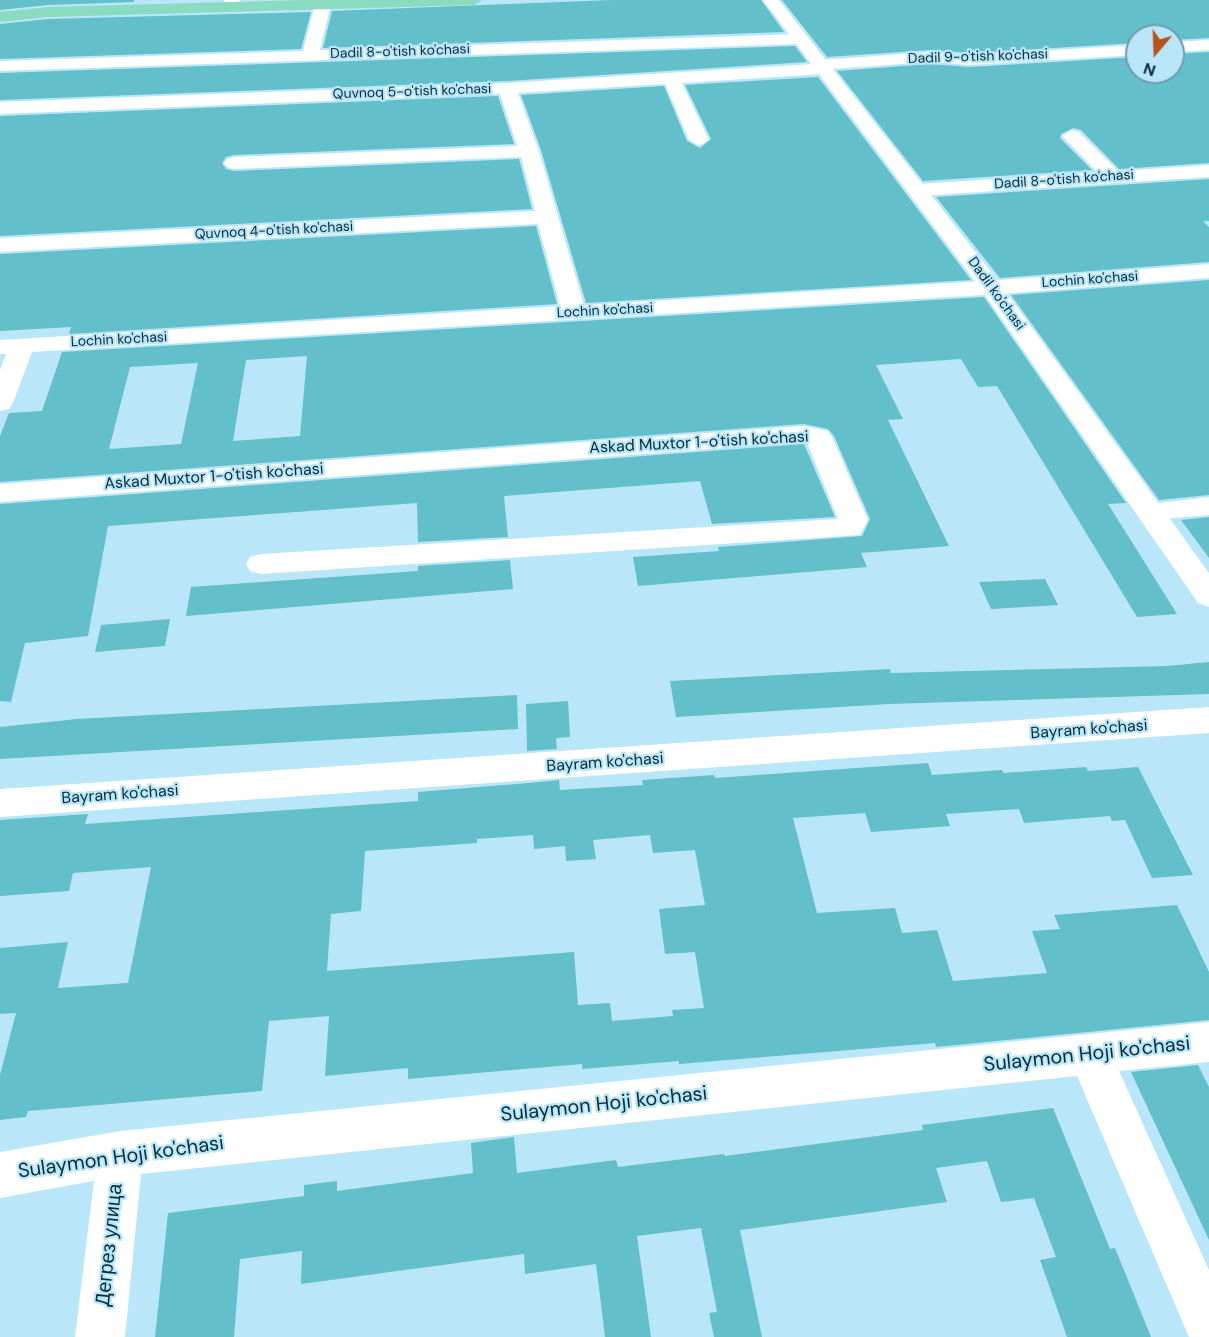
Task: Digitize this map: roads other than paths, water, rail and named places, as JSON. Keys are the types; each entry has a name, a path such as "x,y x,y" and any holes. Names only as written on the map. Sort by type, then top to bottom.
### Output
{"main road":[{"path":"2,13 263,0"},
{"path":"2,13 43,6 474,0"}],"street":[{"name":"Dadil ko'chasi","path":"771,0 992,287 1209,596"},
{"path":"310,56 324,2"},
{"name":"Dadil 8-o'tish ko'chasi","path":"0,66 800,39"},
{"path":"1185,46 1209,45"},
{"name":"Dadil 9-o'tish ko'chasi","path":"822,67 930,57 970,60 1125,51"},
{"name":"Quvnoq 5-o'tish ko'chasi","path":"0,108 672,81 822,67"},
{"path":"672,81 699,140"},
{"path":"507,88 529,151 574,313"},
{"path":"1072,136 1113,177"},
{"path":"234,163 529,151"},
{"name":"Dadil 8-o'tish ko'chasi","path":"919,190 1209,171"},
{"name":"Quvnoq 4-o'tish ko'chasi","path":"0,245 548,218"},
{"name":"Lochin ko'chasi","path":"11,346 992,287 1209,271"},
{"path":"0,403 11,346"},
{"name":"Askad Muxtor 1-o'tish ko'chasi","path":"0,493 804,434 818,437 853,519 850,528 261,564"},
{"path":"1151,511 1209,506"},
{"name":"Bayram ko'chasi","path":"0,803 1209,720"},
{"name":"Sulaymon Hoji ko'chasi","path":"0,1175 120,1154 1209,1042"},
{"path":"1090,1056 1209,1326"},
{"name":"Дегрез улица","path":"100,1337 120,1154"}]}
